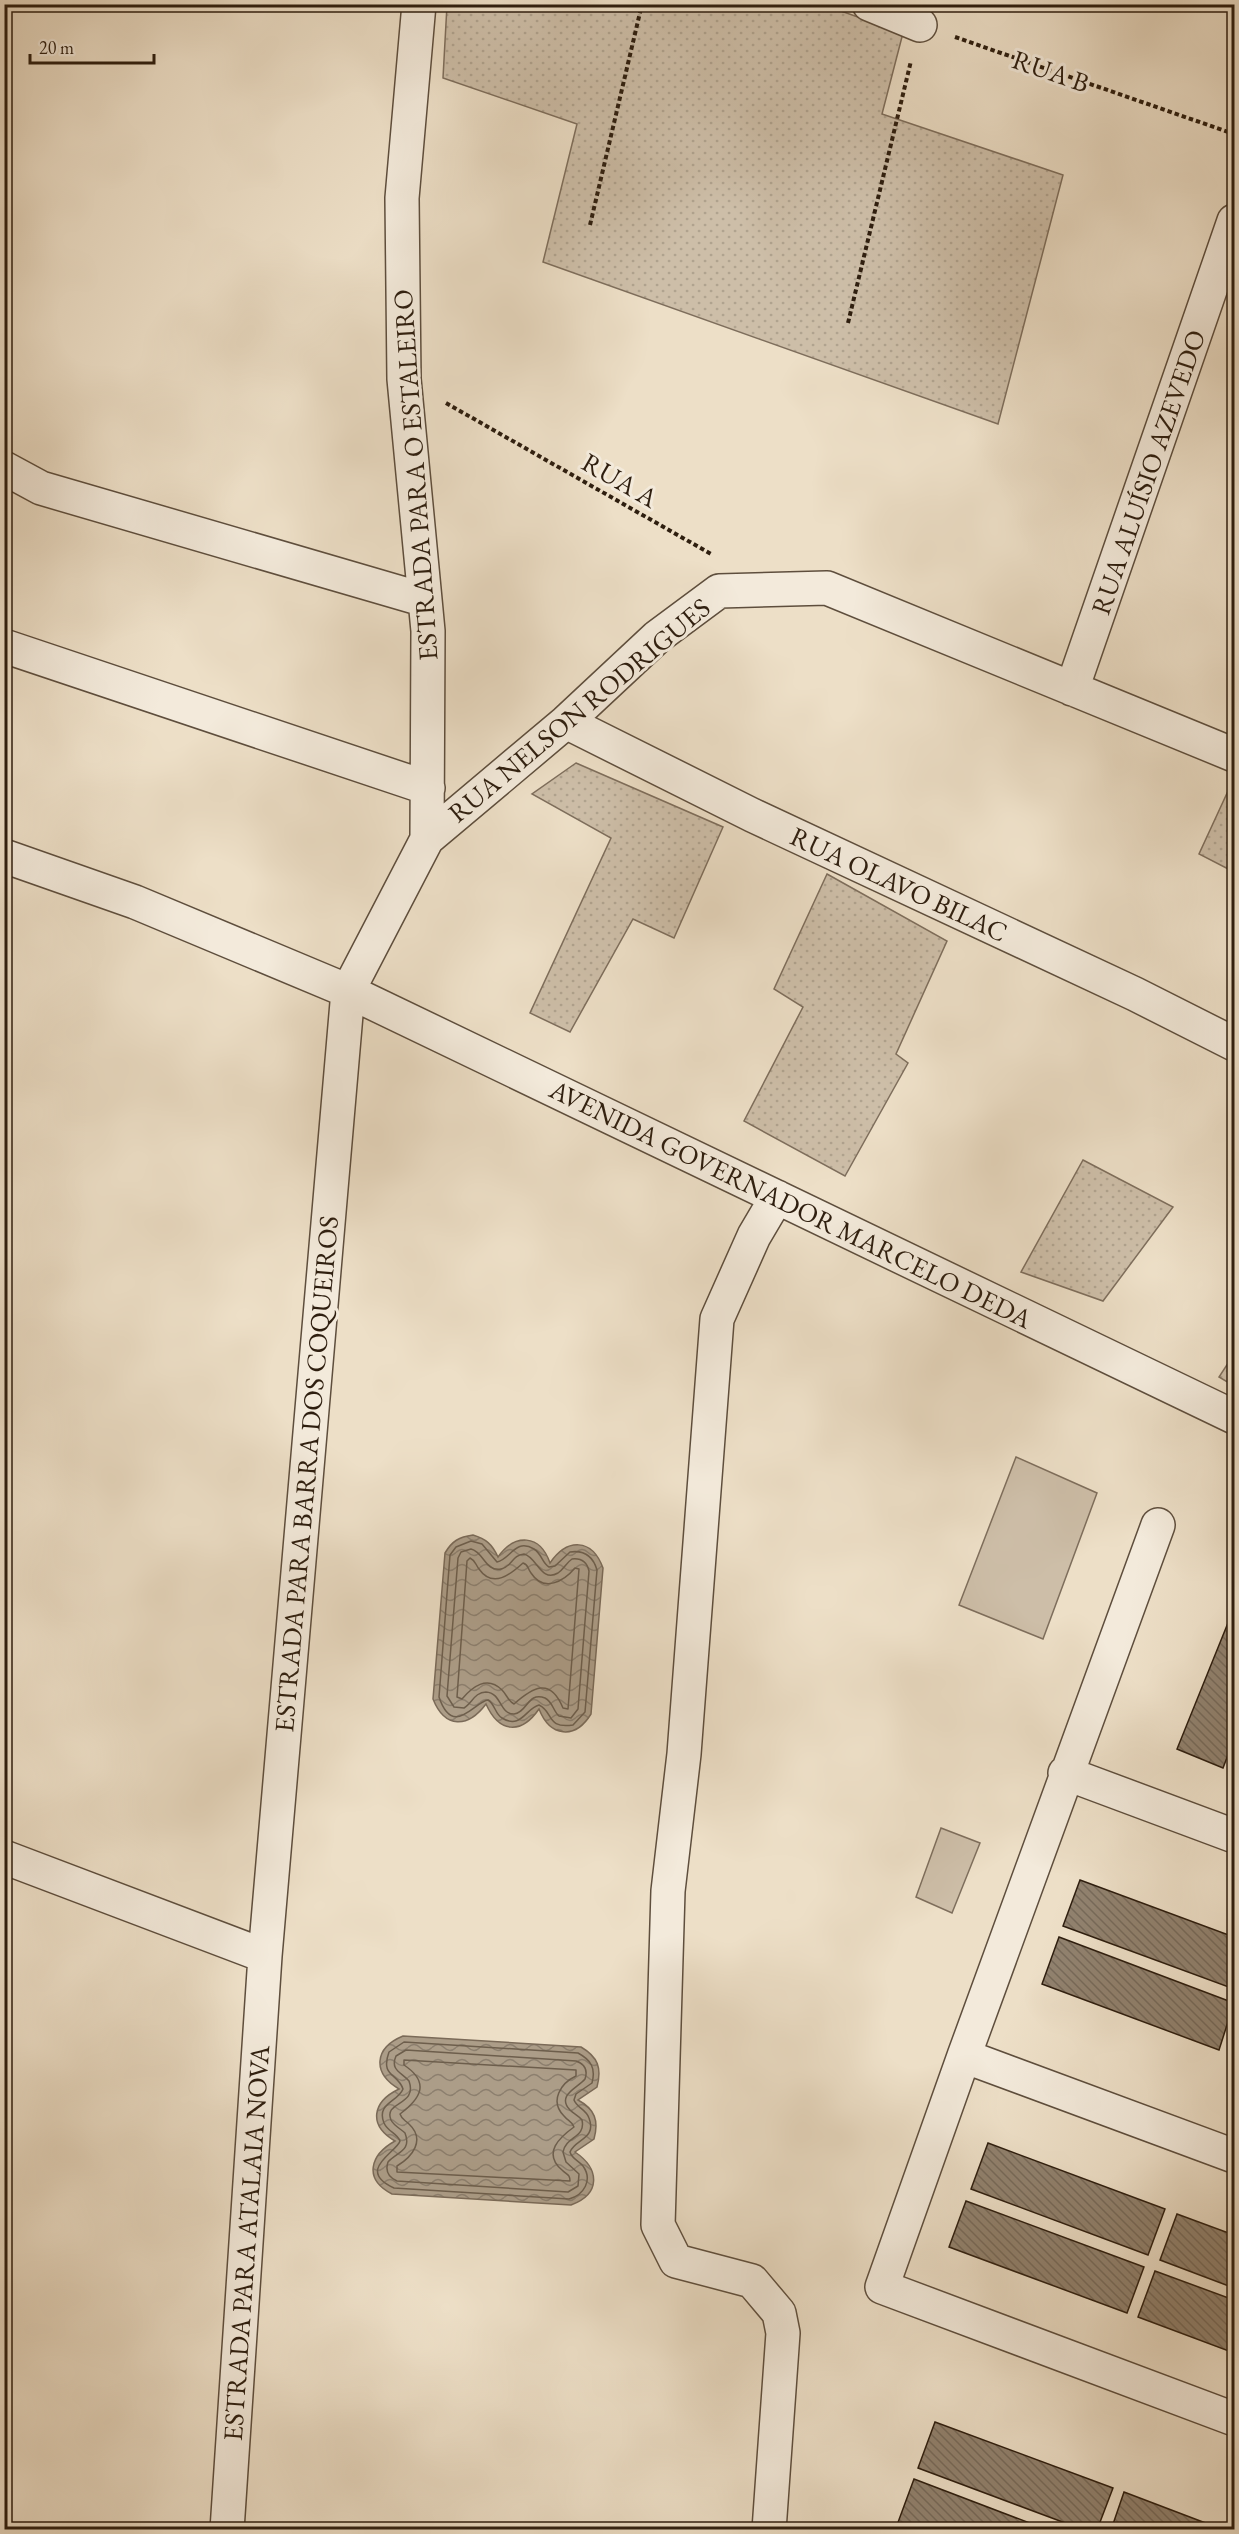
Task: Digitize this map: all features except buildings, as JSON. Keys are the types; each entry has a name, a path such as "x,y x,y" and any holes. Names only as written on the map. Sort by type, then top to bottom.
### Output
{"street":[{"name":"ESTRADA PARA O ESTALEIRO","path":"419,4 402,198 404,379 428,631 427,838"},
{"path":"869,4 920,25"},
{"name":"RUA ALUÍSIO AZEVEDO","path":"1072,689 1234,220"},
{"path":"4,468 41,488 425,600"},
{"name":"RUA NELSON RODRIGUES","path":"348,991 427,838 566,722 657,637 719,591 827,588 1234,755"},
{"path":"4,646 428,788"},
{"name":"RUA OLAVO BILAC","path":"566,722 752,816 1135,994 1234,1044"},
{"name":"AVENIDA GOVERNADOR MARCELO DEDA","path":"4,856 135,902 348,991 1234,1417"},
{"name":"ESTRADA PARA BARRA DOS COQUEIROS","path":"266,1956 348,991"},
{"path":"769,2529 783,2333 779,2313 752,2281 676,2261 658,2225 668,1891 684,1754 717,1319 754,1236 777,1197"},
{"path":"1158,1525 1065,1773 882,2287 1234,2418"},
{"path":"1065,1773 1234,1836"},
{"path":"4,1857 266,1956"},
{"name":"ESTRADA PARA ATALAIA NOVA","path":"226,2529 266,1956"},
{"path":"964,2056 1234,2156"}],"path":[{"path":"590,225 642,4"},
{"path":"848,322 920,25"},
{"name":"RUA B","path":"920,25 1234,134"},
{"name":"RUA A","path":"404,379 721,560"}],"shaded area":[{"path":"447,5 824,5 903,33 882,114 1063,175 998,424 543,262 577,124 443,78"},
{"path":"576,763 723,827 674,938 633,919 570,1032 530,1013 611,838 532,794"},
{"path":"1234,778 1234,872 1199,854"},
{"path":"827,874 947,941 896,1054 908,1063 845,1176 744,1121 803,1007 774,989"},
{"path":"1083,1160 1173,1207 1103,1301 1021,1272"},
{"path":"1234,1354 1234,1386 1219,1377"},
{"path":"1016,1457 1097,1493 1043,1639 959,1605"},
{"path":"941,1828 980,1843 952,1913 916,1897"}],"water":[{"path":"473,1535 488,1543 498,1557 512,1544 527,1540 540,1546 550,1563 564,1549 579,1545 592,1551 598,1558 603,1568 591,1714 578,1728 563,1732 556,1730 539,1709 525,1723 511,1727 497,1721 486,1704 472,1718 457,1722 444,1716 438,1709 433,1699 445,1553 456,1540"},
{"path":"403,2036 581,2047 587,2051 595,2059 599,2069 597,2087 578,2100 592,2112 596,2127 594,2139 575,2152 593,2173 594,2181 588,2194 571,2205 392,2194 383,2188 377,2181 373,2167 380,2153 395,2141 380,2128 377,2114 383,2100 399,2089 384,2076 380,2061 386,2047"}]}
